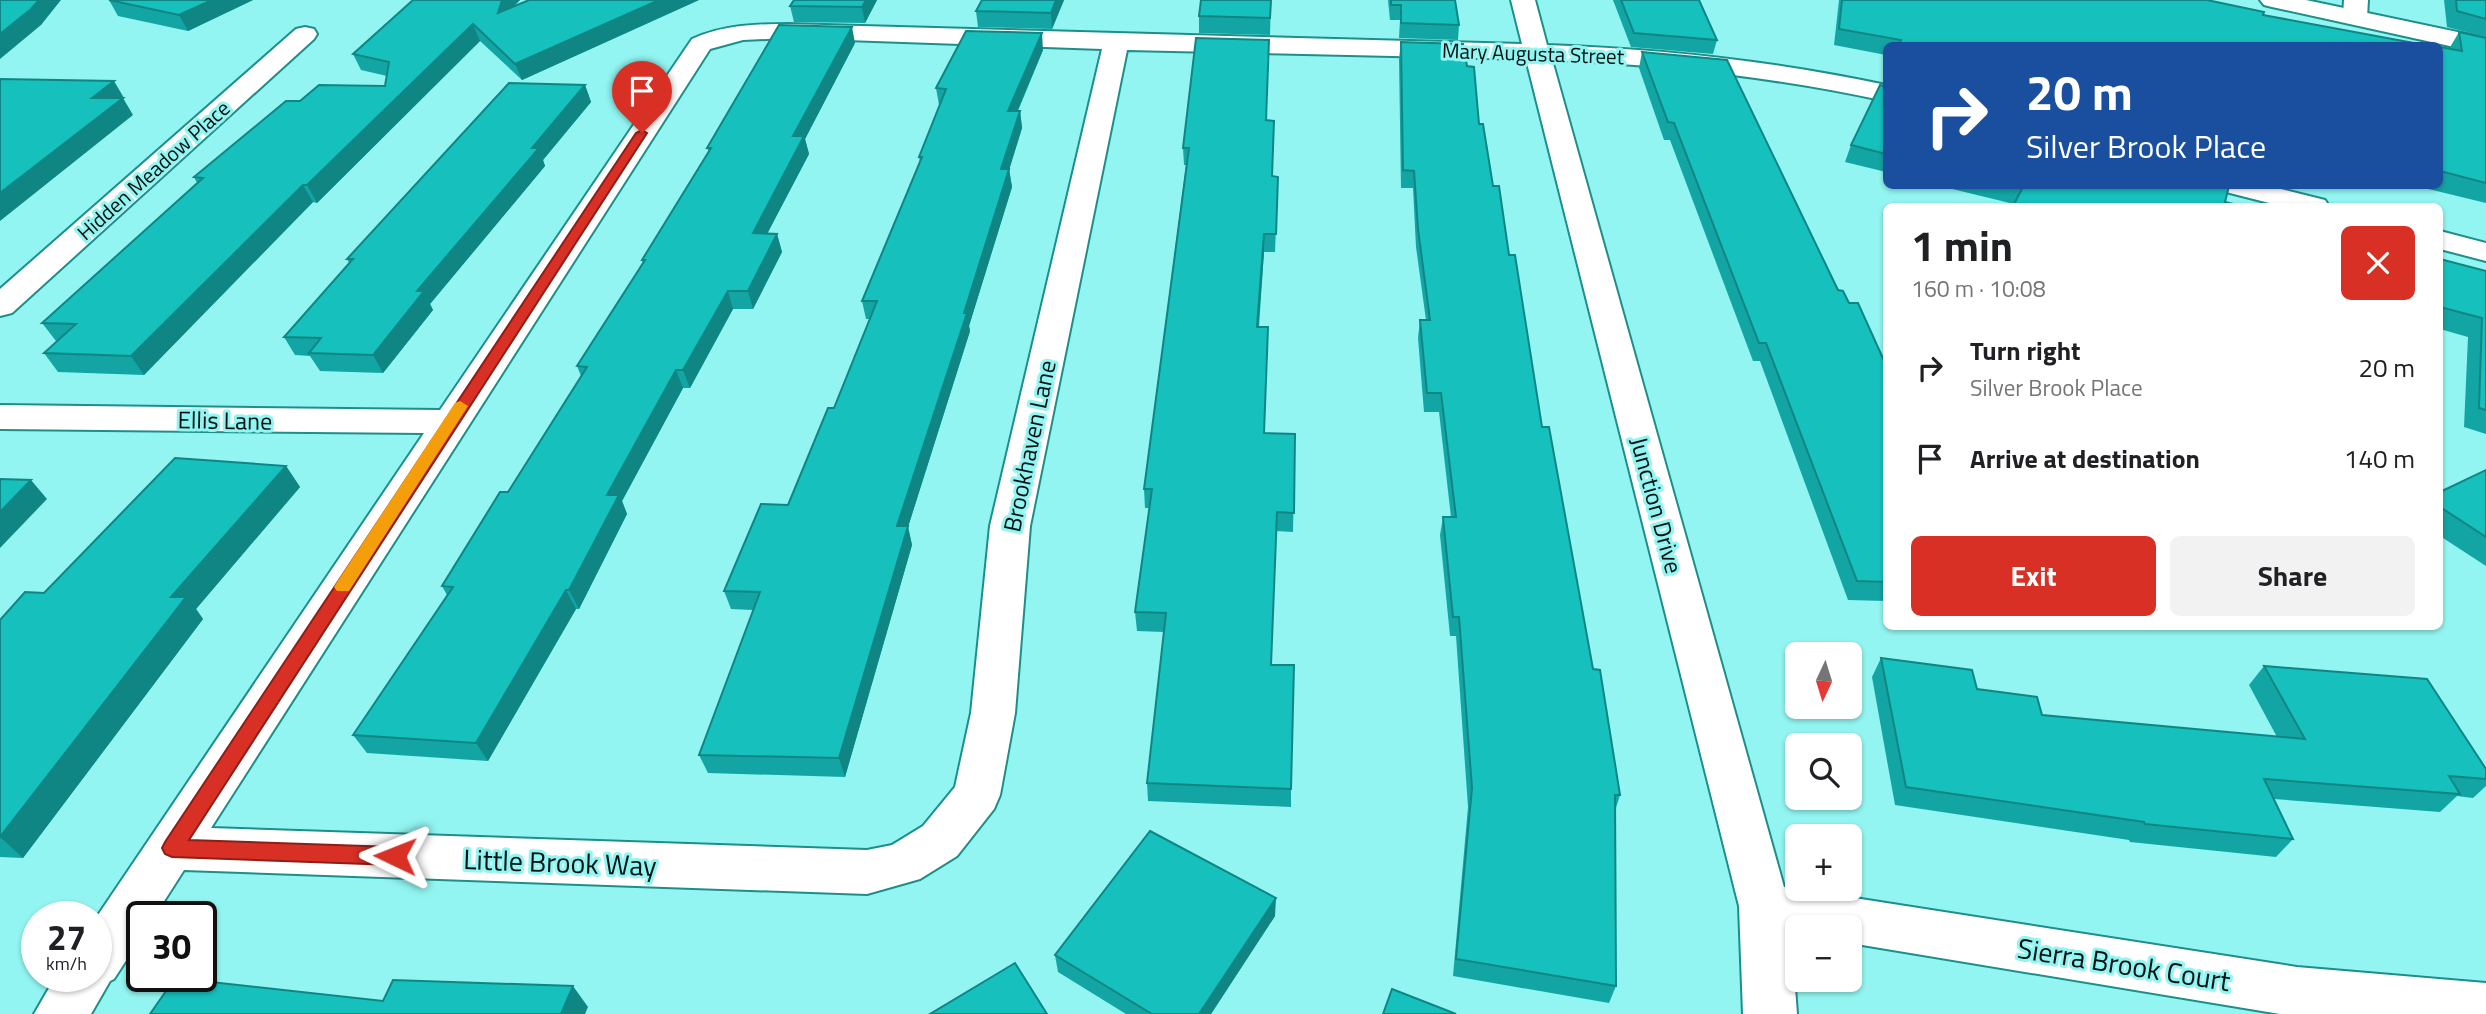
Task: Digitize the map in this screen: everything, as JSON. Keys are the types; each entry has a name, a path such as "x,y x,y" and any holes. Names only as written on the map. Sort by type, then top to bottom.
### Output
{"street":[{"name":"Junction Drive","path":"1523,0 1764,906 1770,1014"},
{"path":"2272,0 2355,9 2486,46"},
{"name":"Mary Augusta Street","path":"449,422 701,44 716,36 741,31 788,31 1116,43 1536,52 1683,59 1760,68 1883,92"},
{"name":"Hidden Meadow Place","path":"0,306 306,34"},
{"name":"Brookhaven Lane","path":"940,841 977,795 993,713 1010,526 1116,43"},
{"path":"2246,189 2296,203"},
{"path":"2443,241 2486,252"},
{"name":"Ellis Lane","path":"0,417 449,422"},
{"path":"112,938 449,422"},
{"name":"Little Brook Way","path":"172,848 867,872 903,864 940,841"},
{"name":"Sierra Brook Court","path":"1764,906 2297,992 2486,1008"},
{"path":"61,1014 75,992"}],"building":[{"path":"0,0 39,0 0,34"},
{"path":"109,0 212,0 179,15"},
{"path":"413,0 502,0 498,13 529,0 659,0 515,64 473,24 307,185 303,185 131,356 44,353 76,324 42,323 203,178 194,177 286,101 300,101 319,85 385,86 389,62 353,54"},
{"path":"794,0 866,0 862,7 790,6"},
{"path":"982,0 1056,0 1051,13 976,11"},
{"path":"1201,0 1271,0 1270,18 1199,16"},
{"path":"1391,0 1455,0 1459,25 1401,23 1401,5 1391,5"},
{"path":"1621,0 1699,0 1717,40 1634,33"},
{"path":"1842,0 2207,0 2264,12 2263,15 2408,42 1900,42 1901,40 1839,29"},
{"path":"2456,0 2486,0 2486,19 2457,11"},
{"path":"779,25 852,27 793,136 804,136 753,233 777,234 748,291 728,291 683,370 676,370 607,495 619,495 569,590 566,590 476,743 353,735 453,587 442,586 500,492 508,492 587,367 577,366 645,260 642,260 711,148 707,148"},
{"path":"966,31 1042,33 1008,111 1020,111 1001,169 1009,169 964,313 967,313 897,526 908,526 839,758 699,755 760,592 724,591 761,504 788,505 828,408 834,408 877,301 862,301 922,157 919,157 946,89 936,88"},
{"path":"2459,32 2486,38 2486,183 2443,172 2443,48 2462,51"},
{"path":"1196,38 1269,40 1266,120 1274,121 1272,176 1278,177 1276,234 1264,234 1257,327 1268,327 1264,433 1295,434 1294,513 1277,512 1271,665 1294,665 1291,789 1147,783 1166,613 1135,612 1152,489 1144,489 1189,148 1183,148"},
{"path":"1401,42 1463,44 1467,66 1474,67 1479,124 1483,124 1493,186 1499,186 1509,255 1515,255 1542,427 1549,427 1593,669 1600,670 1620,795 1615,795 1616,986 1456,959 1472,788 1459,617 1453,617 1443,517 1456,517 1441,393 1427,393 1420,320 1430,320 1418,229 1414,171 1403,170"},
{"path":"1642,52 1727,60 1838,290 1843,291 1849,303 1858,303 1883,358 1883,582 1857,581 1766,343 1759,343 1674,123 1668,122"},
{"path":"0,79 114,81 92,98 123,98 0,193"},
{"path":"509,83 585,85 532,148 539,148 417,291 424,291 373,355 309,353 321,338 284,337 353,259 347,259"},
{"path":"1880,85 1883,86 1883,153 1851,145"},
{"path":"2022,189 2228,189 2225,202 2229,203 2015,203"},
{"path":"2443,260 2486,271 2486,410 2479,408 2482,318 2443,308"},
{"path":"175,458 286,466 171,597 186,597 0,837 0,620 25,592 44,593"},
{"path":"2486,470 2486,537 2443,509 2443,491"},
{"path":"0,479 31,480 0,512"},
{"path":"1881,658 1972,670 1977,689 2037,697 2042,715 2305,739 2264,666 2427,679 2486,769 2486,779 2449,776 2460,794 2264,779 2293,839 2145,824 1906,787"},
{"path":"1150,831 1276,898 1199,1014 1152,1014 1055,955"},
{"path":"1015,963 1047,1014 930,1014"},
{"path":"393,980 573,986 561,1014 150,1014 165,992 217,992 217,983 383,1001"},
{"path":"1392,989 1456,1014 1383,1014"}],"slow traffic":[{"path":"343,587 460,406"}],"route":[{"path":"395,856 172,848 642,133"}]}
